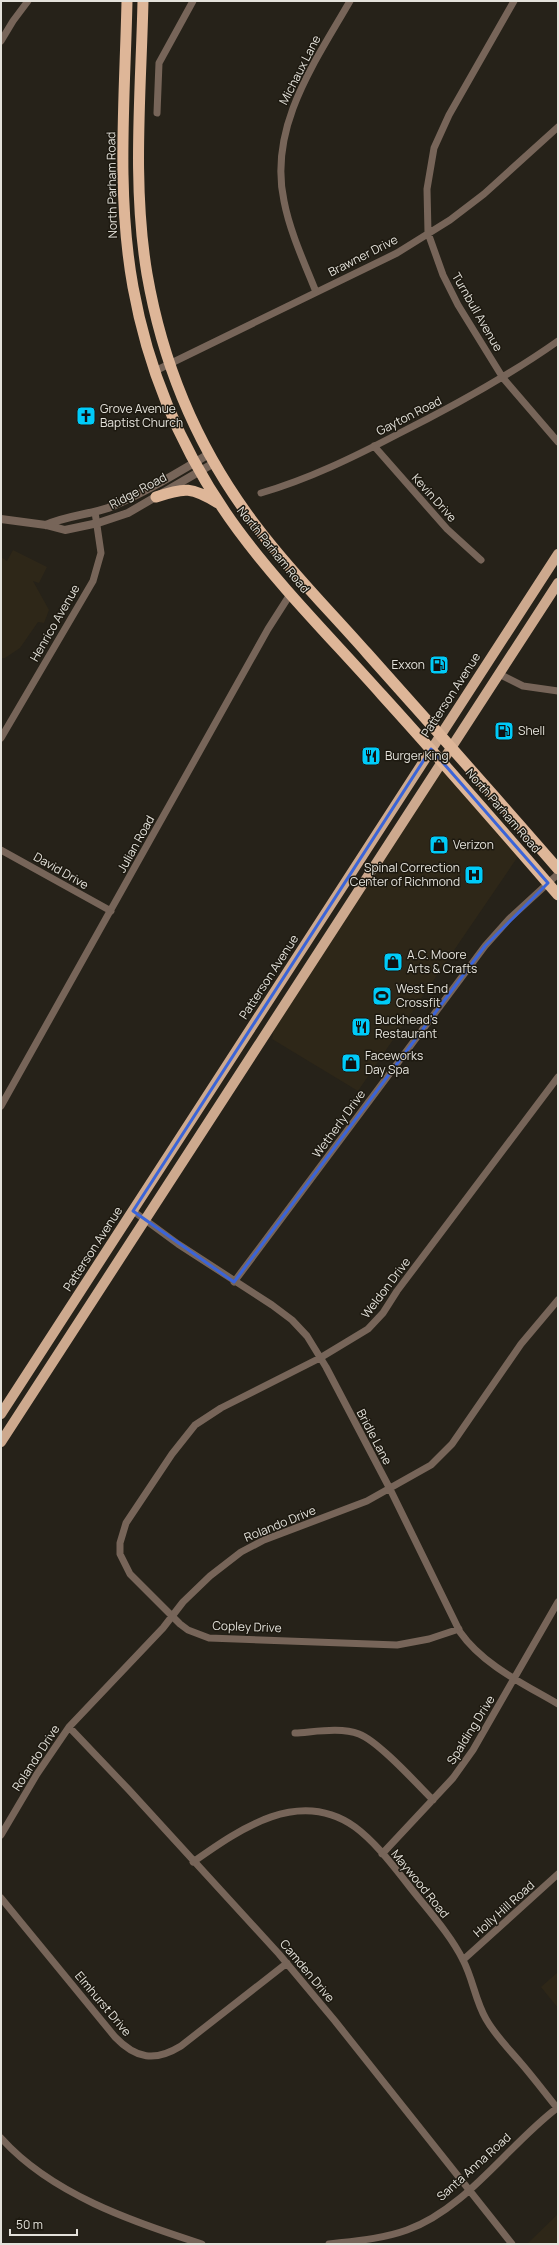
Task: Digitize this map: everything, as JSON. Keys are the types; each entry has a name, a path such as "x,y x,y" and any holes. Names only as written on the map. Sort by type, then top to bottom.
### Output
{"highway":[{"name":"North Parham Road","path":"127,1 123,187 124,222 133,289 155,371 172,417 197,466 220,504 258,556 443,761 558,895"},
{"name":"North Parham Road","path":"143,1 140,210 150,290 169,364 185,404 212,458 253,522 297,575 452,747 558,869"},
{"path":"156,497 176,490 186,489 203,493 220,504"},
{"path":"258,556 270,560 286,578 291,579 297,575"}],"main road":[{"name":"Patterson Avenue","path":"1,1414 558,554"},
{"path":"1,1442 558,584"}],"street":[{"path":"1,41 13,21 28,1"},
{"path":"157,113 158,63 192,1"},
{"name":"Michaux Lane","path":"316,292 287,214 281,188 281,156 285,132 300,90 350,1"},
{"name":"Turnbull Avenue","path":"514,1 449,115 434,148 427,189 428,233 443,275 458,305 503,378 558,442"},
{"name":"Brawner Drive","path":"155,371 379,262 450,220 484,194 558,127"},
{"name":"Gayton Road","path":"261,493 294,483 374,446 473,396 558,341"},
{"name":"Kevin Drive","path":"374,446 447,529 481,560"},
{"name":"Ridge Road","path":"46,525 60,518 95,512 122,502 212,458"},
{"name":"Ridge Road","path":"1,519 46,525 65,530 98,523 128,513 156,497 197,466"},
{"name":"Henrico Avenue","path":"1,738 93,581 101,553 98,523 95,512"},
{"name":"Julian Road","path":"1,1106 268,629 291,593"},
{"path":"499,674 519,684 558,691"},
{"name":"David Drive","path":"1,850 111,911"},
{"name":"Wetherly Drive","path":"234,1282 485,946 509,919 558,874"},
{"name":"Weldon Drive","path":"150,1488 189,1432 204,1418 320,1358 356,1337 376,1322 397,1290 558,1076"},
{"name":"Bridle Lane","path":"133,1211 234,1282 292,1320 307,1336 390,1489 459,1629 476,1652 514,1678 558,1704"},
{"name":"Rolando Drive","path":"1,1835 37,1774 69,1727 163,1628 183,1602 210,1576 241,1552 264,1540 345,1510 390,1489 424,1470 448,1448 521,1344 558,1300"},
{"name":"Copley Drive","path":"150,1488 126,1523 120,1543 120,1554 130,1574 188,1630 200,1635 223,1639 397,1645 429,1639 459,1629"},
{"name":"Spalding Drive","path":"382,1854 453,1778 473,1750 558,1602"},
{"name":"Camden Drive","path":"69,1727 119,1779 287,1963 335,2020 512,2244"},
{"path":"295,1733 344,1731 359,1734 379,1748 433,1800"},
{"name":"Maywood Road","path":"194,1862 253,1824 278,1814 302,1809 318,1810 341,1818 365,1835 447,1935 463,1960 476,1999 486,2019 558,2108"},
{"name":"Holly Hill Road","path":"463,1960 558,1874"},
{"name":"Elmhurst Drive","path":"1,1898 115,2037 128,2050 142,2056 162,2055 181,2046 287,1963"},
{"name":"Santa Anna Road","path":"329,2244 376,2237 407,2230 434,2217 468,2190 518,2142 558,2108"},
{"path":"1,2138 23,2159 66,2188 180,2241 202,2244"}],"highlighted area":[{"path":"431,749 548,883 485,946 234,1282 133,1211"}],"shaded area":[{"path":"13,550 47,567 39,583 33,581 49,610 44,623 38,622 20,648 5,658 1,658 1,557 7,561"},
{"path":"443,760 521,852 358,1091 272,1039 277,1013"},
{"path":"558,1972 558,2008 541,1987"},
{"path":"558,2214 558,2244 527,2244"}],"place":[{"name":"Grove Avenue Baptist Church","path":"86,416"},
{"name":"Exxon","path":"439,665"},
{"name":"Shell","path":"504,731"},
{"name":"Burger King","path":"371,756"},
{"name":"Verizon","path":"439,845"},
{"name":"Spinal Correction Center of Richmond","path":"474,875"},
{"name":"A.C. Moore Arts & Crafts","path":"393,962"},
{"name":"West End Crossfit","path":"382,996"},
{"name":"Buckhead's Restaurant","path":"361,1027"},
{"name":"Faceworks Day Spa","path":"351,1063"}]}
